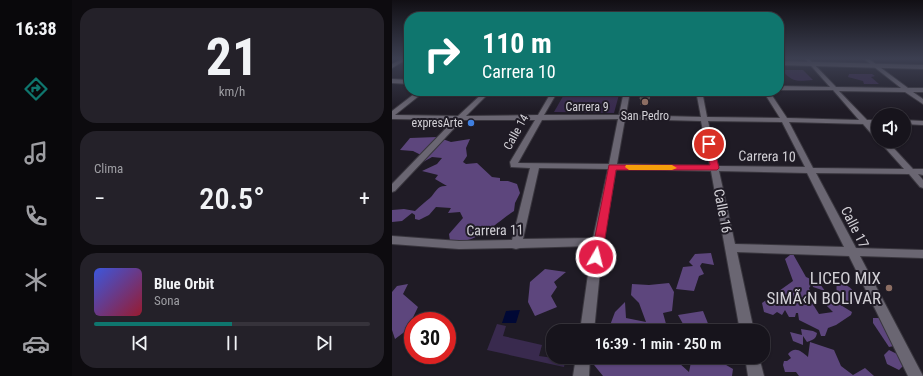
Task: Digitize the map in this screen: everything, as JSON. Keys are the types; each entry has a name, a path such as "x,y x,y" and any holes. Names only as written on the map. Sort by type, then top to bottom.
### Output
{"street":[{"path":"824,77 871,128"},
{"path":"889,77 923,102"},
{"path":"392,81 404,82"},
{"path":"784,88 923,90"},
{"path":"392,116 416,96"},
{"path":"392,189 444,133 483,96"},
{"name":"Calle 14","path":"514,165 514,162 552,96"},
{"path":"588,324 598,242 626,96"},
{"name":"Calle 16","path":"700,96 746,324"},
{"name":"Calle 17","path":"769,96 786,121 916,376"},
{"name":"Carrera 9","path":"392,116 460,118 621,117 705,120 871,122"},
{"path":"911,122 923,122"},
{"path":"889,148 923,185"},
{"name":"Carrera 10","path":"514,165 923,172"},
{"path":"516,245 530,183 536,166"},
{"name":"Carrera 11","path":"392,240 459,245 516,245 598,242"},
{"path":"730,248 923,254"},
{"path":"581,376 582,364"},
{"path":"753,364 756,376"}],"shaded area":[{"path":"789,77 810,77 813,80 803,81"},
{"path":"848,77 873,77 871,77 879,84 864,84 863,81"},
{"path":"563,96 619,96 614,113 554,112"},
{"path":"437,137 451,142 470,139 466,148 467,156 463,162 466,164 477,163 492,177 500,178 500,181 508,181 517,184 520,193 515,203 514,211 484,233 468,240 450,241 449,234 463,218 460,212 448,213 451,208 436,207 429,215 419,220 415,219 415,215 412,213 402,221 392,222 392,210 404,209 415,211 430,198 437,189 447,186 435,179 438,175 422,171 437,164 442,158 432,157 416,166 423,156 413,151 400,150 410,138"},
{"path":"711,253 714,265 702,263 700,266 704,274 699,276 694,291 676,289 683,267 693,266 689,262 695,254"},
{"path":"793,254 806,277 819,283 825,291 813,287 812,284 809,288 812,297 817,301 814,306 819,314 833,312 824,301 827,299 834,301 852,312 851,315 836,325 828,328 825,336 821,336 819,330 799,320 798,313 796,313 795,317 789,317 785,310 782,315 777,312 773,315 764,312 762,303 793,281 785,259"},
{"path":"545,269 566,272 554,282 557,287 551,296 557,307 535,316 528,302 530,282"},
{"path":"842,282 854,292 854,303 843,299 838,294 836,288 837,284"},
{"path":"669,283 674,292 672,311 663,313 666,324 610,324 615,312 625,302 626,318 646,322 639,303 631,295 632,284 649,285"},
{"path":"408,284 403,294 418,307 416,312 404,312 404,332 395,339 392,330 392,292 397,286"},
{"path":"703,311 708,324 683,324 678,315"},
{"path":"873,318 881,318 894,346 889,347 873,323"},
{"path":"497,324 506,326 503,336 542,345 539,356 546,357 546,363 487,350"},
{"path":"801,329 817,333 816,337 807,342 803,336 803,345 793,341 790,332 802,335"},
{"path":"810,342 834,350 841,366 853,375 865,368 874,376 799,376 796,372 785,372 783,365 784,361 791,358 788,354 793,350 798,350 808,357"},
{"path":"889,350 899,355 904,365 899,370 887,364 884,355"},
{"path":"550,364 565,364 564,367"},
{"path":"593,364 680,364 689,372 691,364 724,364 733,369 732,376 603,376"}],"water":[{"path":"520,310 516,323 502,323 506,311"}],"building":[{"path":"640,96 650,96 649,99 640,99"}],"slow traffic":[{"path":"629,167 672,168"}],"place":[{"name":"San Pedro","path":"645,102"},
{"name":"expresArte","path":"471,123"},
{"name":"LICEO MIX SIMÃ‹N BOLIVAR","path":"889,288"}],"route":[{"path":"596,257 612,167 714,168 709,144"}]}
